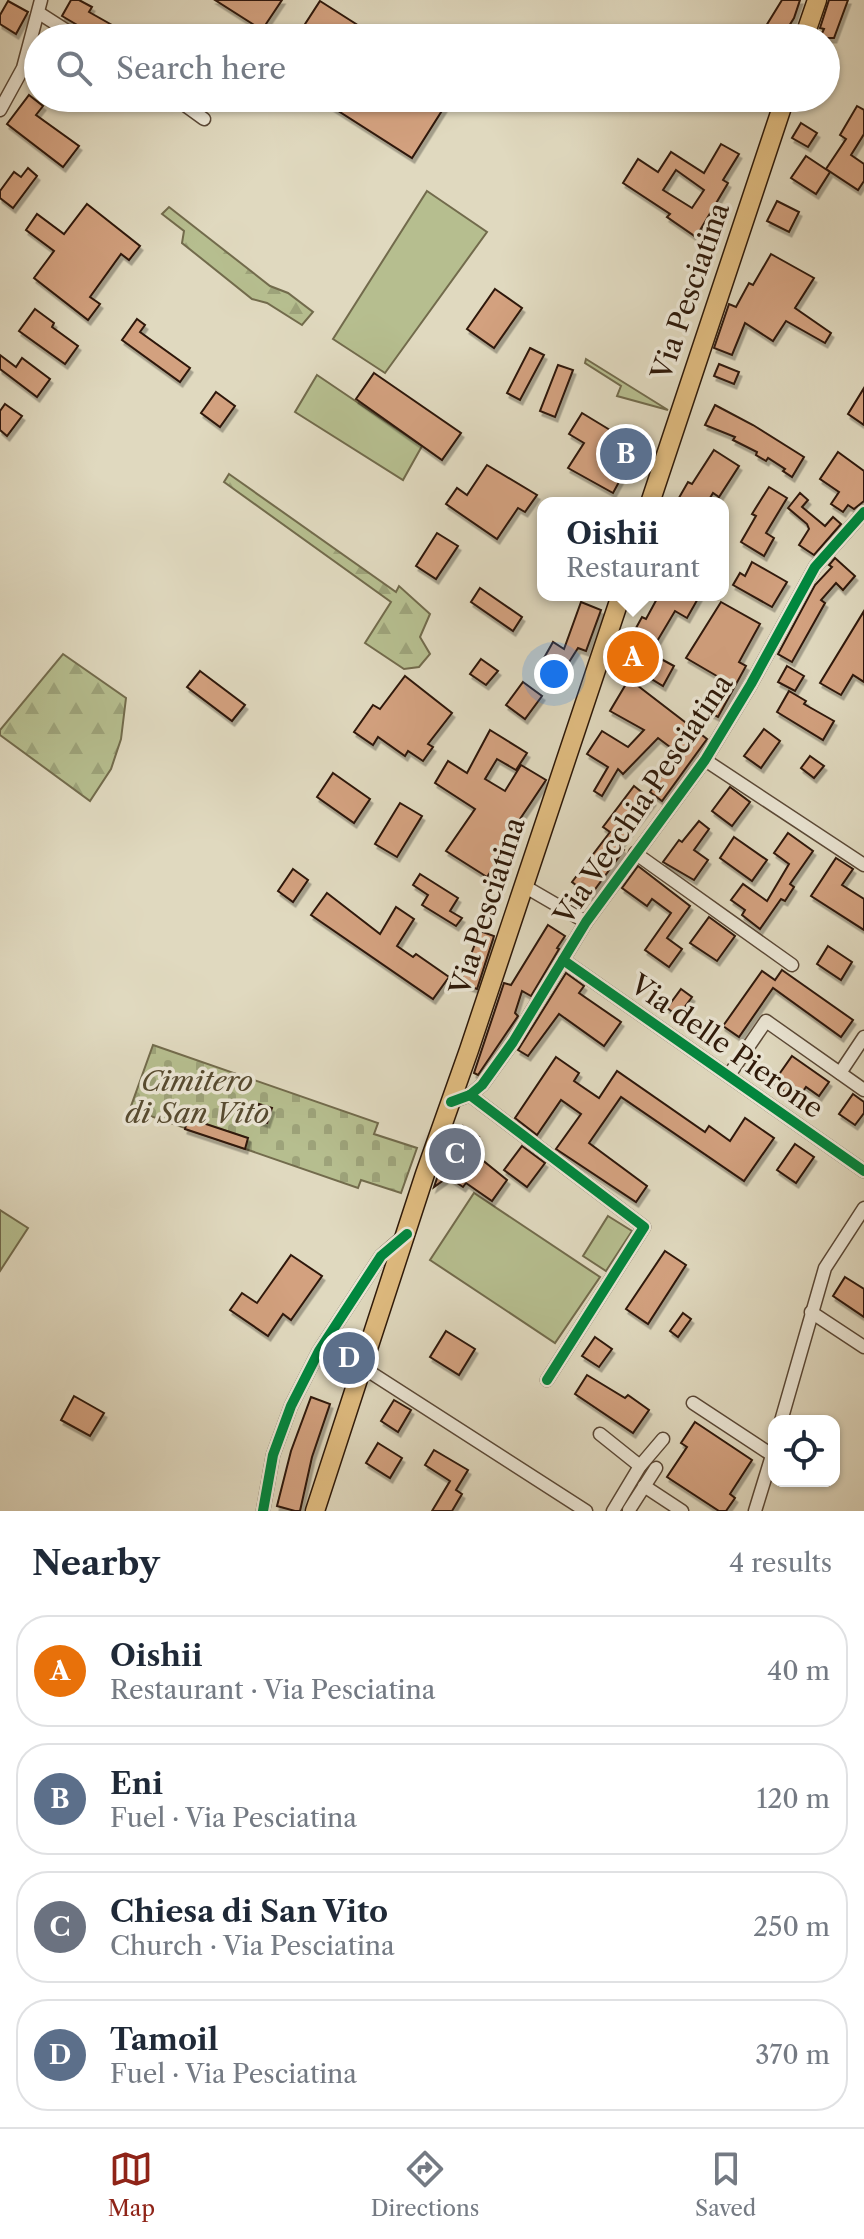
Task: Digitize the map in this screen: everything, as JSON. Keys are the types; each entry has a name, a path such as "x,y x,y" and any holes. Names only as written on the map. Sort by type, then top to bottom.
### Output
{"main road":[{"path":"809,24 817,0"},
{"name":"Via Pesciatina","path":"652,497 780,112"},
{"name":"Via Pesciatina","path":"315,1511 619,601"}],"street":[{"path":"40,6 61,24"},
{"path":"0,110 24,64"},
{"path":"194,112 204,119"},
{"name":"Via Vecchia Pesciatina","path":"451,1102 470,1095 482,1085 513,1042 586,922 705,760 815,567 864,512"},
{"path":"705,760 864,865"},
{"path":"635,853 792,965"},
{"path":"524,886 586,922"},
{"name":"Via delle Pierone","path":"563,960 864,1171"},
{"path":"729,1075 766,1021 864,1090"},
{"path":"840,1073 864,1037"},
{"path":"470,1095 644,1227 547,1380"},
{"path":"783,1415 825,1268 864,1208"},
{"name":"Via Pesciatina","path":"263,1511 273,1455 291,1406 319,1351 381,1256 407,1234"},
{"path":"811,1312 864,1347"},
{"path":"362,1367 586,1511"},
{"path":"693,1403 768,1448"},
{"path":"600,1434 640,1466"},
{"path":"613,1511 640,1466 663,1439"},
{"path":"629,1510 656,1468"},
{"path":"755,1511 768,1468"},
{"path":"644,1486 682,1511"}],"green space":[{"path":"427,191 487,232 385,373 333,339"},
{"path":"169,207 270,286 288,293 313,312 302,325 267,303 252,299 182,243 184,231 162,214"},
{"path":"586,359 668,410 617,396 621,386 585,363"},
{"path":"317,375 422,446 403,480 295,412"},
{"path":"229,474 396,592 399,586 430,614 420,637 430,654 419,667 404,669 365,643 391,602 224,482"},
{"path":"63,654 126,698 121,739 111,769 90,801 0,735 0,730"},
{"name":"Cimitero di San Vito","path":"153,1045 378,1123 374,1134 417,1148 401,1193 361,1180 358,1188 130,1109"},
{"path":"474,1193 600,1277 555,1343 430,1260"},
{"path":"0,1210 28,1228 0,1271"},
{"path":"608,1216 632,1231 606,1271 583,1256"}],"building":[{"path":"71,0 79,0 92,7 89,12 110,24 75,24 62,16"},
{"path":"215,0 282,0 266,24 253,24"},
{"path":"782,0 800,0 790,24 767,24"},
{"path":"829,0 848,0 839,24 821,24"},
{"path":"8,1 28,12 16,34 0,24 0,15"},
{"path":"320,1 356,24 305,24"},
{"path":"24,102 24,112 38,112 36,115 79,146 63,167 7,124"},
{"path":"857,106 864,110 864,134 851,155 864,164 864,181 858,190 826,169 846,139 840,135"},
{"path":"340,112 441,112 412,158"},
{"path":"801,123 817,133 808,147 792,138"},
{"path":"721,144 739,154 723,180 728,183 696,237 667,217 670,214 623,183 638,159 658,172 671,152 704,173","holes":["676,170 704,190 692,208 663,190"]},
{"path":"806,156 830,172 816,194 791,178"},
{"path":"28,168 37,176 13,208 0,198 0,191 14,172 21,177"},
{"path":"777,201 799,212 789,232 767,221"},
{"path":"87,204 140,246 129,260 121,254 90,297 100,304 88,320 34,278 54,251 26,230 37,214 64,234"},
{"path":"771,254 814,278 795,308 831,333 825,343 786,321 773,341 745,323 732,355 714,348 729,304 736,307"},
{"path":"495,289 522,308 494,348 467,329"},
{"path":"35,309 54,323 52,327 78,346 65,364 19,331"},
{"path":"137,319 145,325 140,332 190,368 180,382 122,340"},
{"path":"530,348 544,355 520,400 507,393"},
{"path":"0,355 16,367 22,358 50,379 37,397 0,369"},
{"path":"719,364 739,372 734,384 714,376"},
{"path":"558,365 573,370 555,417 540,411"},
{"path":"374,373 461,433 442,460 356,399"},
{"path":"864,388 864,425 848,414"},
{"path":"216,392 235,406 220,427 201,413"},
{"path":"5,404 22,416 7,436 0,430 0,411"},
{"path":"715,405 804,457 792,477 768,458 766,461 756,455 757,452 733,440 735,437 705,425"},
{"path":"582,413 638,447 613,493 568,468 584,443 569,434"},
{"path":"714,450 739,466 719,497 713,493 711,497 679,497 688,482 692,484"},
{"path":"838,452 864,471 864,501 854,509 848,505 843,512 831,504 839,492 820,479"},
{"path":"487,465 537,495 525,512 518,508 497,539 446,504 457,488 467,495"},
{"path":"769,487 787,498 766,533 774,538 764,556 741,542 756,516 752,514"},
{"path":"800,493 808,500 802,507 825,526 833,517 841,524 814,555 799,545 809,529 807,524 788,508"},
{"path":"437,533 458,546 436,579 416,566"},
{"path":"835,558 855,576 843,590 836,583 821,600 825,603 792,662 778,654 815,585 832,567 829,565"},
{"path":"752,562 787,582 772,607 733,585 740,573 745,576"},
{"path":"480,588 522,617 513,631 471,602"},
{"path":"656,601 697,601 687,618 675,611 650,653 674,666 663,686 640,672 635,679 618,669 641,630 636,628 642,617 646,619"},
{"path":"581,602 601,610 586,651 578,648 564,670 544,658 553,642 564,649"},
{"path":"721,602 760,624 739,662 746,666 718,717 705,710 722,679 686,658"},
{"path":"864,611 864,682 853,675 841,695 820,683"},
{"path":"481,659 498,671 486,685 470,674"},
{"path":"787,666 804,676 795,691 778,682"},
{"path":"200,671 245,705 232,721 187,687"},
{"path":"405,676 452,713 428,744 433,747 423,761 408,751 405,756 378,737 373,745 354,732 373,705 380,709"},
{"path":"629,679 707,739 662,801 650,792 678,753 658,738 623,774 618,769 602,796 594,791 608,767 587,754 602,731 628,747 644,730 610,711"},
{"path":"523,682 542,696 525,719 506,705"},
{"path":"789,691 806,701 804,704 834,721 823,740 777,712"},
{"path":"764,729 780,741 761,768 744,756"},
{"path":"490,730 527,753 516,770 497,759 485,779 505,791 521,765 546,780 498,852 502,854 487,877 446,851 475,809 435,783 448,761 467,773"},
{"path":"810,756 824,766 814,778 801,768"},
{"path":"333,773 370,799 354,823 317,797"},
{"path":"634,786 653,801 619,846 624,850 590,896 572,882 610,832 603,827"},
{"path":"730,787 750,802 732,826 712,811"},
{"path":"400,803 422,816 397,857 375,844"},
{"path":"699,821 709,829 694,850 708,860 694,880 663,862 679,840 682,842"},
{"path":"788,833 813,851 790,884 794,887 785,901 781,899 760,929 742,915 745,910 731,900 743,884 767,901 789,864 774,853"},
{"path":"734,837 767,860 752,881 720,858"},
{"path":"836,858 853,869 842,885 864,899 864,930 811,896"},
{"path":"638,866 690,906 667,938 682,949 669,967 645,950 671,913 652,899 647,906 622,888"},
{"path":"293,869 308,880 293,902 278,891"},
{"path":"420,874 458,898 450,911 462,918 456,926 422,905 428,895 413,885"},
{"path":"327,893 380,934 396,907 414,919 397,946 413,957 416,954 449,977 433,999 311,915"},
{"path":"709,917 735,936 717,961 690,943"},
{"path":"548,925 565,936 559,949 531,996 522,991 515,1013 518,1016 478,1075 474,1073 504,983 511,985"},
{"path":"480,931 494,936 477,989 460,983"},
{"path":"828,946 852,962 841,980 817,964"},
{"path":"782,970 853,1020 841,1037 773,988 739,1037 723,1026 762,971 775,980"},
{"path":"566,973 584,986 579,993 621,1022 604,1046 559,1014 528,1056 518,1050"},
{"path":"681,989 692,997 678,1016 667,1008"},
{"path":"792,1056 829,1082 819,1096 806,1087 797,1100 773,1083"},
{"path":"556,1057 579,1073 574,1081 599,1098 617,1071 705,1132 709,1126 730,1141 745,1118 774,1138 744,1181 621,1097 589,1143 647,1186 636,1202 556,1149 581,1114 561,1100 537,1135 515,1118"},
{"path":"853,1094 864,1102 864,1113 855,1125 839,1114"},
{"path":"259,1104 272,1108 267,1123 255,1119"},
{"path":"188,1118 248,1138 245,1149 185,1129"},
{"path":"463,1126 479,1137 470,1150 507,1180 492,1201 466,1183 463,1187 448,1177 434,1187 447,1149"},
{"path":"795,1144 814,1157 796,1183 777,1170"},
{"path":"522,1146 545,1163 527,1187 504,1170"},
{"path":"665,1251 686,1265 648,1324 626,1309"},
{"path":"291,1255 322,1276 291,1320 283,1314 268,1336 230,1310 242,1293 257,1303"},
{"path":"845,1277 864,1289 864,1317 833,1296"},
{"path":"683,1313 691,1319 678,1337 670,1331"},
{"path":"446,1331 475,1349 459,1375 430,1357"},
{"path":"595,1337 612,1349 599,1367 582,1356"},
{"path":"587,1375 625,1398 628,1395 649,1410 633,1433 575,1394"},
{"path":"74,1396 104,1413 90,1436 61,1420"},
{"path":"311,1397 330,1404 312,1457 300,1511 295,1511 277,1506 291,1451"},
{"path":"394,1400 411,1410 398,1432 381,1421"},
{"path":"695,1422 752,1460 730,1494 735,1498 726,1511 719,1511 667,1477 687,1447 681,1443"},
{"path":"378,1443 402,1458 390,1478 366,1463"},
{"path":"434,1450 468,1470 456,1490 462,1494 452,1511 432,1511 450,1481 425,1465"}],"cycle path":[{"path":"451,1102 470,1095 482,1085 513,1042 586,922 705,760 815,567 864,512"},
{"path":"563,960 864,1171"},
{"path":"470,1095 644,1227 547,1380"},
{"path":"263,1511 273,1455 291,1406 319,1351 381,1256 407,1234"}],"place":[{"name":"Eni","path":"626,454"},
{"name":"Oishii","path":"633,657"},
{"name":"Chiesa di San Vito","path":"455,1154"},
{"name":"Tamoil","path":"349,1358"}]}
